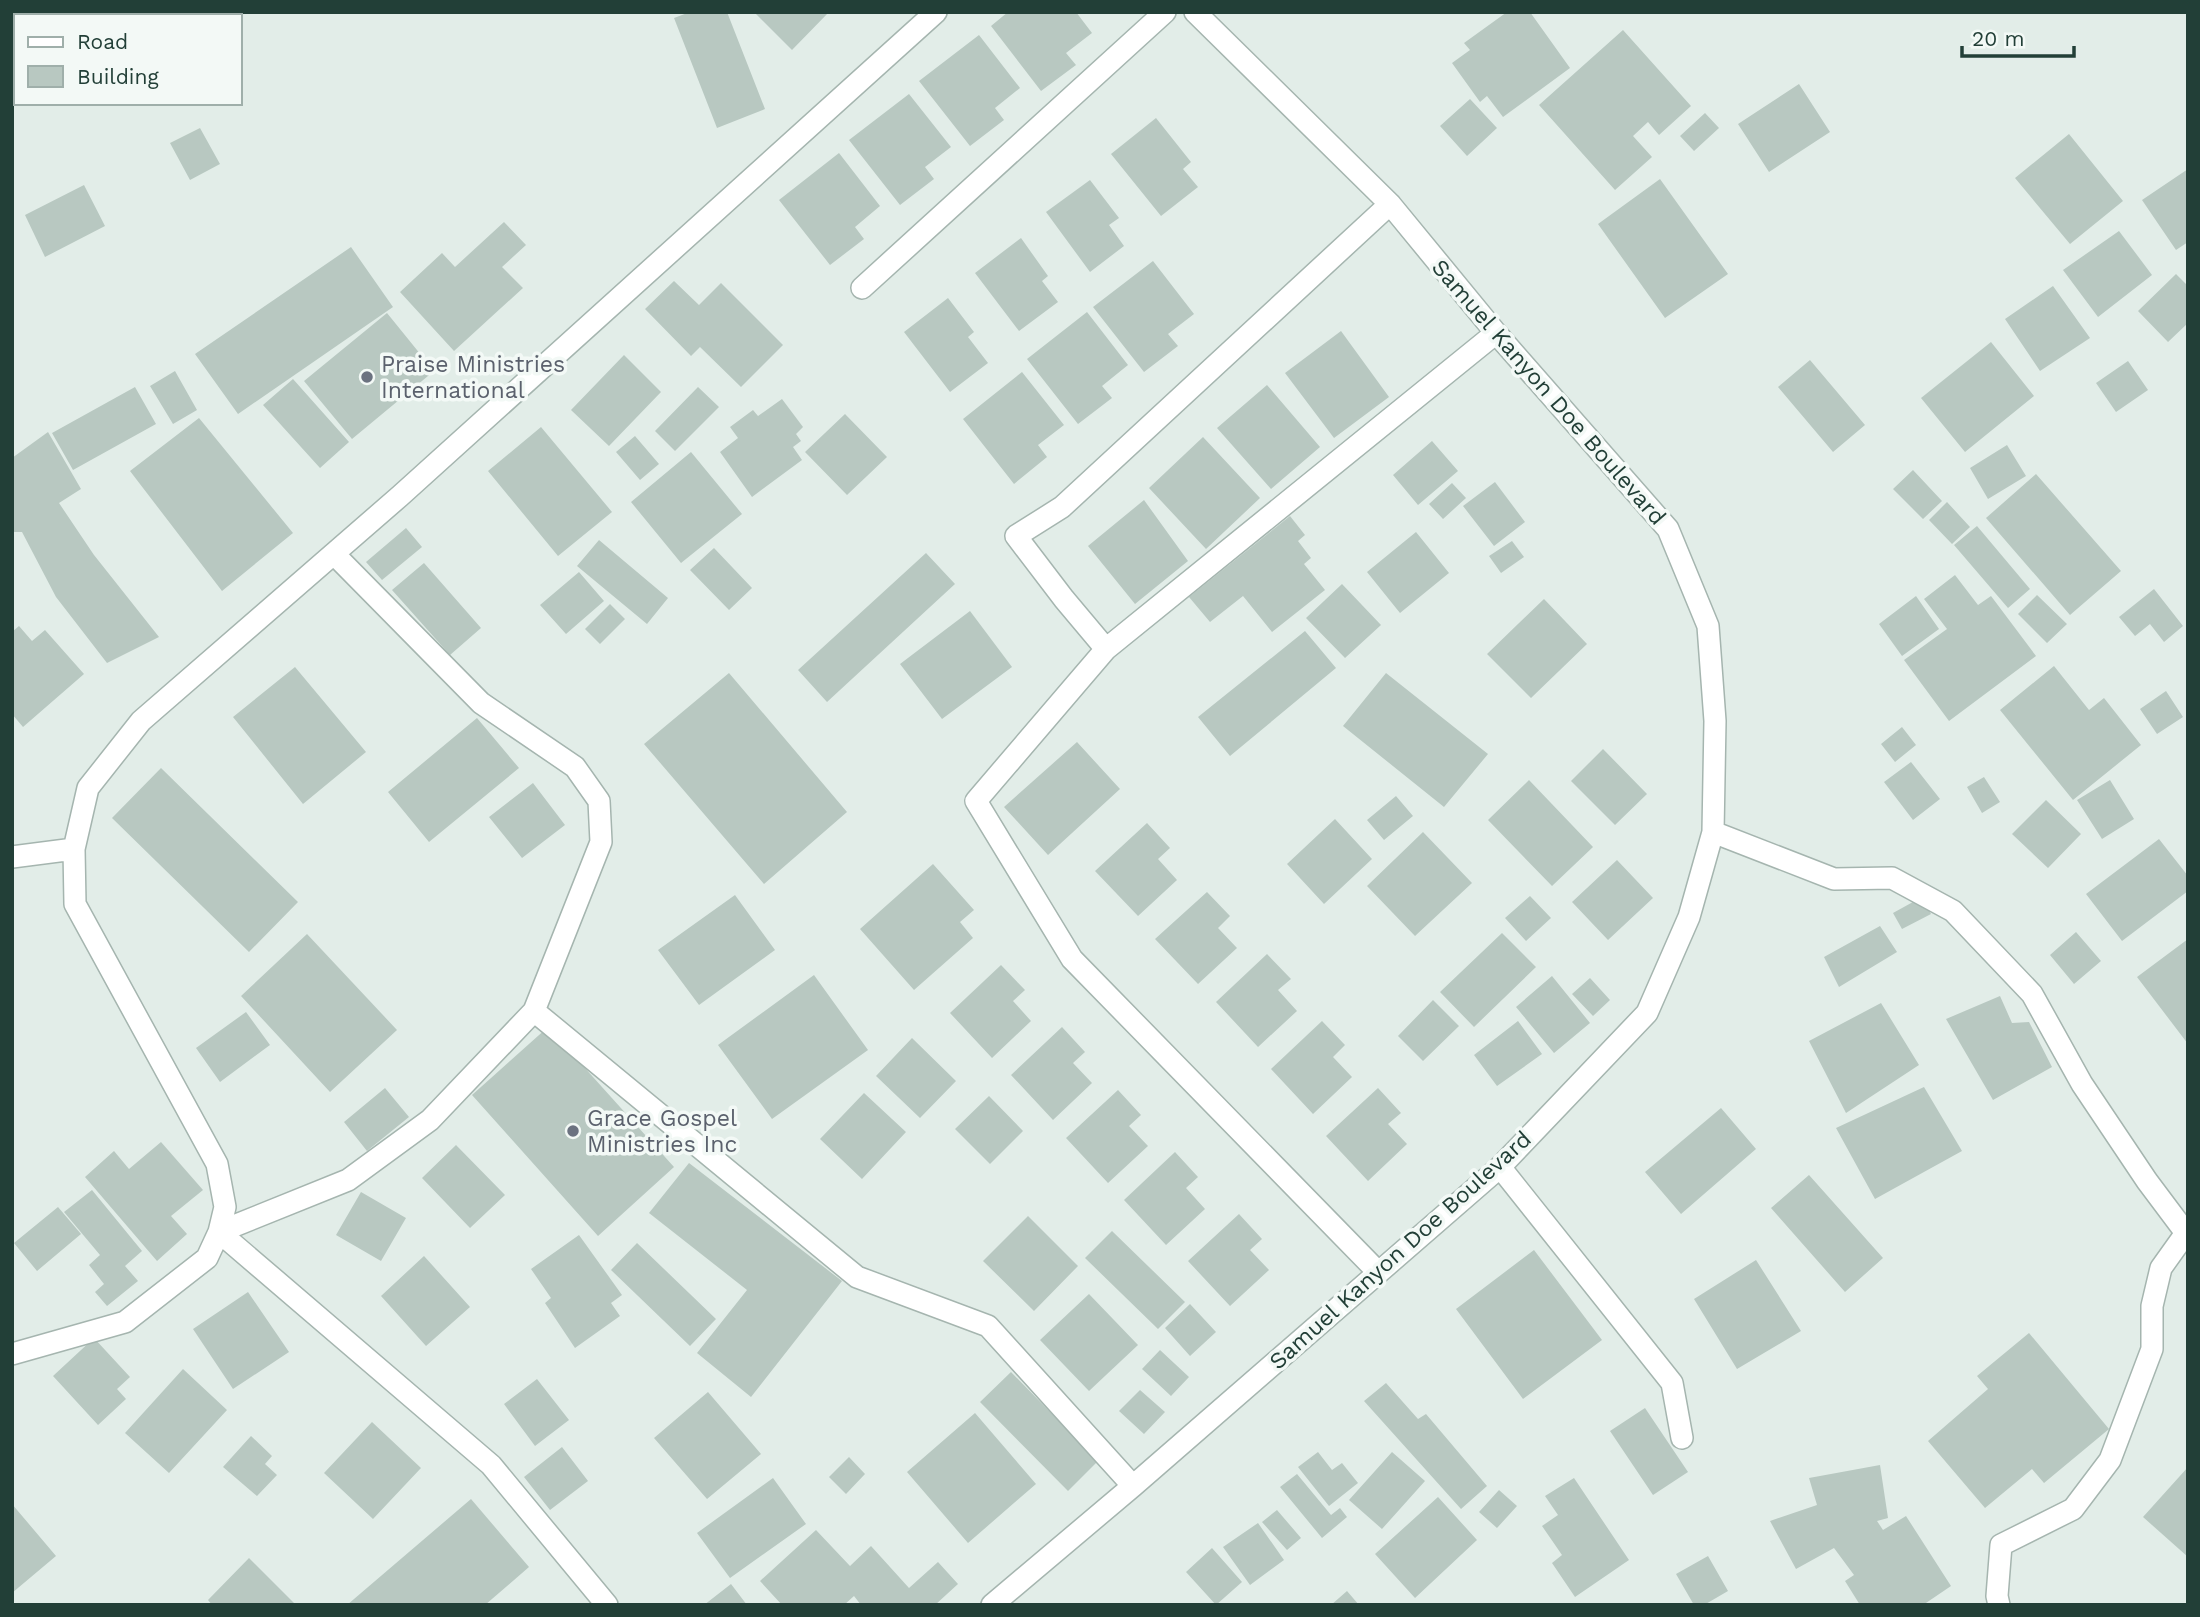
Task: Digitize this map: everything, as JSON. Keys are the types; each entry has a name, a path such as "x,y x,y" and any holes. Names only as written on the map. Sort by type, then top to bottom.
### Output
{"street":[{"path":"12,1354 124,1322 207,1258 219,1232 225,1207 216,1164 75,904 74,849 88,788 141,721 334,554 936,12"},
{"path":"862,288 1165,12"},
{"name":"Samuel Kanyon Doe Boulevard","path":"992,1605 1500,1167 1647,1013 1689,917 1713,832 1715,721 1708,626 1668,529 1496,333 1390,204 1195,12"},
{"path":"1106,649 1016,536 1062,507 1390,204"},
{"path":"1378,1272 1072,959 976,801 1106,649 1496,333"},
{"path":"219,1232 348,1180 430,1120 534,1011 601,842 598,801 575,766 481,704 334,554"},
{"path":"1713,832 1834,879 1892,878 1954,911 2032,994 2082,1084 2147,1181 2187,1233 2161,1268 2152,1306 2152,1349 2110,1460 2073,1509 2001,1545 1997,1596 1999,1605"},
{"path":"12,857 74,849"},
{"path":"534,1011 857,1277 988,1326 1133,1486"},
{"path":"1500,1167 1672,1383 1682,1438"},
{"path":"219,1232 491,1465 607,1605"}],"building":[{"path":"690,12 727,12 765,109 717,128 674,18"},
{"path":"754,12 829,12 792,50"},
{"path":"1008,12 1076,12 1092,33 1066,53 1076,65 1041,91 991,26"},
{"path":"1507,12 1530,12 1570,68 1503,117 1487,96 1480,102 1452,63 1470,50 1464,43"},
{"path":"1623,30 1691,106 1659,135 1648,122 1633,136 1652,157 1615,190 1539,105"},
{"path":"979,35 1020,88 995,108 1004,120 970,146 919,81"},
{"path":"1799,84 1830,132 1769,172 1738,124"},
{"path":"909,94 951,147 925,167 934,179 900,205 849,140"},
{"path":"1470,99 1497,128 1467,156 1440,126"},
{"path":"1705,113 1719,128 1694,151 1680,136"},
{"path":"1156,118 1191,162 1183,169 1198,187 1161,216 1111,154"},
{"path":"200,128 220,164 190,180 170,143"},
{"path":"2069,134 2123,201 2070,244 2015,178"},
{"path":"839,153 880,206 855,227 864,239 830,265 779,200"},
{"path":"2188,169 2188,242 2176,250 2142,200"},
{"path":"1660,179 1728,274 1665,318 1598,224"},
{"path":"1090,180 1119,218 1109,225 1124,246 1090,272 1046,212"},
{"path":"84,185 105,226 45,257 25,215"},
{"path":"504,222 526,245 502,267 523,288 454,351 400,292 442,253 455,267"},
{"path":"2119,231 2152,275 2098,317 2063,270"},
{"path":"1021,238 1048,276 1042,281 1058,302 1019,331 975,273"},
{"path":"351,247 393,307 238,414 195,354"},
{"path":"1153,261 1194,314 1168,334 1178,346 1144,372 1093,307"},
{"path":"2176,274 2188,286 2188,323 2168,342 2138,311"},
{"path":"674,281 699,305 721,283 783,345 741,387 700,347 691,356 645,309"},
{"path":"2053,286 2090,338 2040,371 2005,319"},
{"path":"948,298 974,332 968,337 988,363 950,392 904,332"},
{"path":"1087,312 1128,365 1102,386 1112,398 1078,424 1027,359"},
{"name":"Praise Ministries International","path":"387,313 434,371 352,439 304,381"},
{"path":"1341,331 1389,397 1334,438 1285,373"},
{"path":"1991,342 2034,396 1965,452 1921,398"},
{"path":"624,355 661,392 609,446 571,410"},
{"path":"1810,360 1865,425 1833,452 1778,387"},
{"path":"2128,361 2148,390 2116,412 2096,383"},
{"path":"175,371 197,410 173,424 150,386"},
{"path":"1022,372 1064,425 1038,445 1047,457 1014,484 963,419"},
{"path":"293,379 349,442 320,468 263,405"},
{"path":"1267,385 1320,447 1271,489 1217,428"},
{"path":"135,387 156,424 73,470 52,433"},
{"path":"698,387 719,407 675,451 655,431"},
{"path":"782,399 803,427 796,434 801,441 793,447 802,460 752,497 720,452 738,438 730,427 753,410 758,416"},
{"path":"845,414 887,457 847,495 805,452"},
{"path":"199,418 293,533 222,591 130,471"},
{"path":"541,427 612,512 558,556 488,471"},
{"path":"48,432 81,489 59,503 94,555 159,637 107,663 56,597 22,532 12,532 12,458"},
{"path":"635,436 659,464 640,480 616,452"},
{"path":"1203,437 1260,498 1206,549 1149,488"},
{"path":"1432,441 1458,471 1418,505 1393,475"},
{"path":"2007,445 2026,476 1988,499 1970,468"},
{"path":"691,452 742,514 681,563 631,502"},
{"path":"1913,470 1942,501 1923,519 1893,489"},
{"path":"2036,474 2121,571 2070,615 1986,518"},
{"path":"1495,482 1525,522 1494,546 1463,506"},
{"path":"1452,483 1466,498 1443,519 1429,504"},
{"path":"1144,500 1188,561 1135,604 1088,546"},
{"path":"1947,502 1970,527 1952,544 1929,520"},
{"path":"1290,516 1305,535 1298,541 1311,558 1304,564 1325,590 1272,632 1243,596 1210,622 1189,597"},
{"path":"1977,526 2030,589 2008,608 1954,545"},
{"path":"406,528 422,547 382,580 366,562"},
{"path":"1416,532 1449,573 1400,613 1367,572"},
{"path":"599,540 668,598 647,624 577,566"},
{"path":"1512,541 1524,557 1501,573 1489,556"},
{"path":"714,548 752,588 729,610 690,570"},
{"path":"926,553 955,584 827,702 798,670"},
{"path":"424,563 481,628 450,655 392,590"},
{"path":"579,572 604,601 566,634 540,605"},
{"path":"1955,575 1978,605 1991,596 2036,656 1949,721 1904,660 1947,629 1924,599"},
{"path":"1342,584 1381,625 1345,658 1306,618"},
{"path":"2154,589 2183,626 2164,642 2150,624 2135,636 2119,617"},
{"path":"2037,595 2067,624 2047,643 2018,614"},
{"path":"1916,596 1939,629 1902,656 1879,624"},
{"path":"1544,599 1587,644 1531,698 1487,654"},
{"path":"610,604 625,619 600,644 585,629"},
{"path":"970,611 1012,667 942,719 900,664"},
{"path":"19,626 32,641 45,630 84,674 23,727 12,714 12,632"},
{"path":"1305,631 1336,668 1230,756 1198,717"},
{"path":"2054,666 2089,710 2104,698 2141,745 2073,800 2000,710"},
{"path":"295,667 366,752 303,804 233,717"},
{"path":"729,673 847,812 764,884 644,744"},
{"path":"1386,673 1488,754 1444,807 1343,726"},
{"path":"2166,691 2183,717 2157,734 2140,709"},
{"path":"477,718 519,768 429,842 388,792"},
{"path":"1902,727 1916,745 1895,762 1881,744"},
{"path":"1077,742 1120,789 1048,855 1004,807"},
{"path":"1603,749 1647,794 1615,825 1571,781"},
{"path":"1911,762 1940,799 1913,820 1884,782"},
{"path":"161,768 298,902 249,952 112,818"},
{"path":"1984,777 2000,802 1982,813 1967,787"},
{"path":"1529,780 1593,847 1552,886 1488,820"},
{"path":"2110,780 2134,819 2102,839 2077,800"},
{"path":"533,783 565,825 522,858 489,817"},
{"path":"1396,796 1413,816 1384,840 1367,820"},
{"path":"2046,800 2081,834 2048,868 2012,834"},
{"path":"1335,819 1372,859 1324,904 1287,864"},
{"path":"1147,823 1170,848 1158,859 1177,880 1138,916 1095,871"},
{"path":"1423,832 1472,883 1415,936 1367,886"},
{"path":"2159,839 2188,876 2188,891 2122,941 2086,894"},
{"path":"1617,860 1653,898 1608,940 1572,902"},
{"path":"933,864 974,910 960,922 973,938 914,990 860,929"},
{"path":"1207,892 1230,916 1218,928 1237,948 1198,984 1155,939"},
{"path":"735,895 775,950 699,1005 658,950"},
{"path":"1530,896 1551,918 1526,941 1505,918"},
{"path":"1922,897 1931,914 1902,929 1893,913"},
{"path":"1880,926 1897,952 1839,987 1824,957"},
{"path":"2076,932 2101,961 2074,984 2050,955"},
{"path":"1502,933 1536,967 1474,1027 1440,992"},
{"path":"307,934 397,1030 330,1092 241,996"},
{"path":"2188,939 2188,1044 2137,977"},
{"path":"1267,954 1291,979 1278,990 1297,1011 1258,1047 1216,1002"},
{"path":"1001,965 1025,990 1013,1001 1031,1021 992,1058 950,1013"},
{"path":"814,975 868,1050 772,1119 718,1045"},
{"path":"1552,976 1590,1023 1554,1053 1516,1007"},
{"path":"1590,978 1610,1000 1593,1016 1572,994"},
{"path":"2000,996 2012,1023 2029,1022 2052,1067 1993,1100 1946,1019"},
{"path":"1433,1000 1459,1026 1423,1061 1398,1036"},
{"path":"1881,1003 1919,1065 1846,1113 1809,1041"},
{"path":"246,1012 270,1045 220,1082 196,1048"},
{"path":"1322,1021 1345,1045 1333,1057 1352,1077 1313,1114 1271,1069"},
{"path":"1518,1021 1542,1054 1497,1086 1474,1055"},
{"name":"Grace Gospel Ministries Inc","path":"548,1027 674,1167 598,1236 472,1095"},
{"path":"1062,1027 1085,1052 1073,1063 1092,1083 1053,1120 1011,1075"},
{"path":"912,1038 956,1081 920,1118 876,1076"},
{"path":"1924,1087 1962,1151 1875,1199 1836,1128"},
{"path":"385,1088 409,1117 367,1151 344,1122"},
{"path":"1378,1088 1401,1113 1388,1124 1407,1144 1368,1181 1326,1136"},
{"path":"1118,1090 1141,1115 1129,1126 1148,1146 1108,1183 1066,1138"},
{"path":"864,1093 906,1132 862,1179 820,1139"},
{"path":"989,1096 1023,1131 990,1164 955,1129"},
{"path":"1721,1108 1756,1149 1681,1214 1645,1172"},
{"path":"161,1142 203,1190 171,1216 187,1234 157,1261 85,1177 114,1151 129,1169"},
{"path":"456,1145 505,1195 470,1228 422,1178"},
{"path":"1175,1152 1198,1177 1186,1188 1205,1209 1166,1245 1124,1200"},
{"path":"689,1163 842,1281 751,1397 697,1353 747,1290 649,1213"},
{"path":"1809,1175 1883,1258 1845,1292 1771,1208"},
{"path":"92,1190 142,1251 125,1266 138,1281 107,1306 95,1292 104,1284 89,1265 100,1255 64,1212"},
{"path":"361,1192 406,1218 381,1261 336,1235"},
{"path":"58,1207 81,1234 37,1271 14,1243"},
{"path":"1239,1214 1262,1239 1250,1250 1269,1270 1230,1306 1188,1261"},
{"path":"1028,1216 1078,1266 1034,1311 983,1261"},
{"path":"1112,1231 1185,1302 1158,1329 1085,1258"},
{"path":"579,1235 622,1295 611,1303 620,1316 575,1348 545,1303 551,1298 531,1269"},
{"path":"637,1243 716,1319 690,1346 611,1270"},
{"path":"1534,1250 1602,1340 1523,1399 1456,1309"},
{"path":"424,1256 470,1307 426,1346 381,1296"},
{"path":"1756,1260 1801,1331 1737,1369 1694,1299"},
{"path":"248,1292 289,1352 233,1389 193,1329"},
{"path":"1089,1294 1138,1345 1089,1391 1040,1340"},
{"path":"1190,1304 1216,1332 1190,1356 1165,1328"},
{"path":"2029,1333 2109,1429 2044,1483 2032,1469 1985,1508 1928,1441 1988,1389 1977,1376"},
{"path":"94,1338 130,1377 117,1389 126,1399 98,1425 53,1376"},
{"path":"1160,1350 1189,1377 1171,1396 1142,1369"},
{"path":"183,1369 227,1410 169,1473 125,1433"},
{"path":"1011,1372 1098,1461 1068,1491 980,1402"},
{"path":"537,1379 569,1420 535,1446 504,1404"},
{"path":"1386,1383 1418,1419 1426,1414 1487,1486 1461,1509 1364,1401"},
{"path":"1140,1390 1165,1412 1144,1434 1119,1411"},
{"path":"708,1392 761,1454 707,1499 654,1438"},
{"path":"1645,1408 1688,1472 1653,1495 1610,1431"},
{"path":"975,1413 1036,1484 968,1543 907,1472"},
{"path":"372,1422 421,1468 373,1519 324,1473"},
{"path":"251,1436 272,1456 265,1464 277,1475 257,1496 223,1467"},
{"path":"562,1447 588,1481 550,1510 524,1477"},
{"path":"1318,1452 1332,1470 1342,1463 1358,1483 1329,1506 1298,1467"},
{"path":"1392,1452 1425,1481 1382,1529 1349,1500"},
{"path":"849,1457 865,1474 846,1494 829,1477"},
{"path":"1880,1465 1888,1518 1877,1521 1883,1530 1906,1516 1951,1586 1923,1605 1860,1605 1845,1581 1854,1575 1834,1548 1796,1569 1770,1521 1817,1505 1809,1478"},
{"path":"2188,1467 2188,1557 2143,1517"},
{"path":"1297,1474 1331,1515 1340,1508 1347,1517 1322,1538 1280,1487"},
{"path":"773,1478 806,1524 730,1578 697,1533"},
{"path":"1574,1478 1629,1560 1575,1597 1552,1563 1562,1555 1542,1526 1558,1515 1545,1496"},
{"path":"1499,1490 1517,1506 1497,1528 1479,1512"},
{"path":"1438,1497 1477,1540 1415,1598 1375,1554"},
{"path":"471,1499 529,1567 485,1605 347,1605"},
{"path":"12,1504 56,1556 12,1593"},
{"path":"1277,1510 1301,1538 1287,1550 1262,1522"},
{"path":"1258,1523 1284,1560 1250,1585 1223,1547"},
{"path":"816,1530 850,1566 871,1546 909,1588 938,1562 958,1584 935,1605 861,1605 854,1596 844,1605 782,1605 760,1581"},
{"path":"1212,1548 1242,1582 1216,1605 1186,1572"},
{"path":"1708,1556 1728,1591 1704,1605 1694,1605 1676,1574"},
{"path":"249,1558 296,1605 212,1605 208,1600"},
{"path":"731,1584 747,1605 704,1605"},
{"path":"1347,1591 1359,1605 1331,1605"}],"place":[{"name":"Praise Ministries International","path":"367,377"},
{"name":"Grace Gospel Ministries Inc","path":"573,1131"}]}
